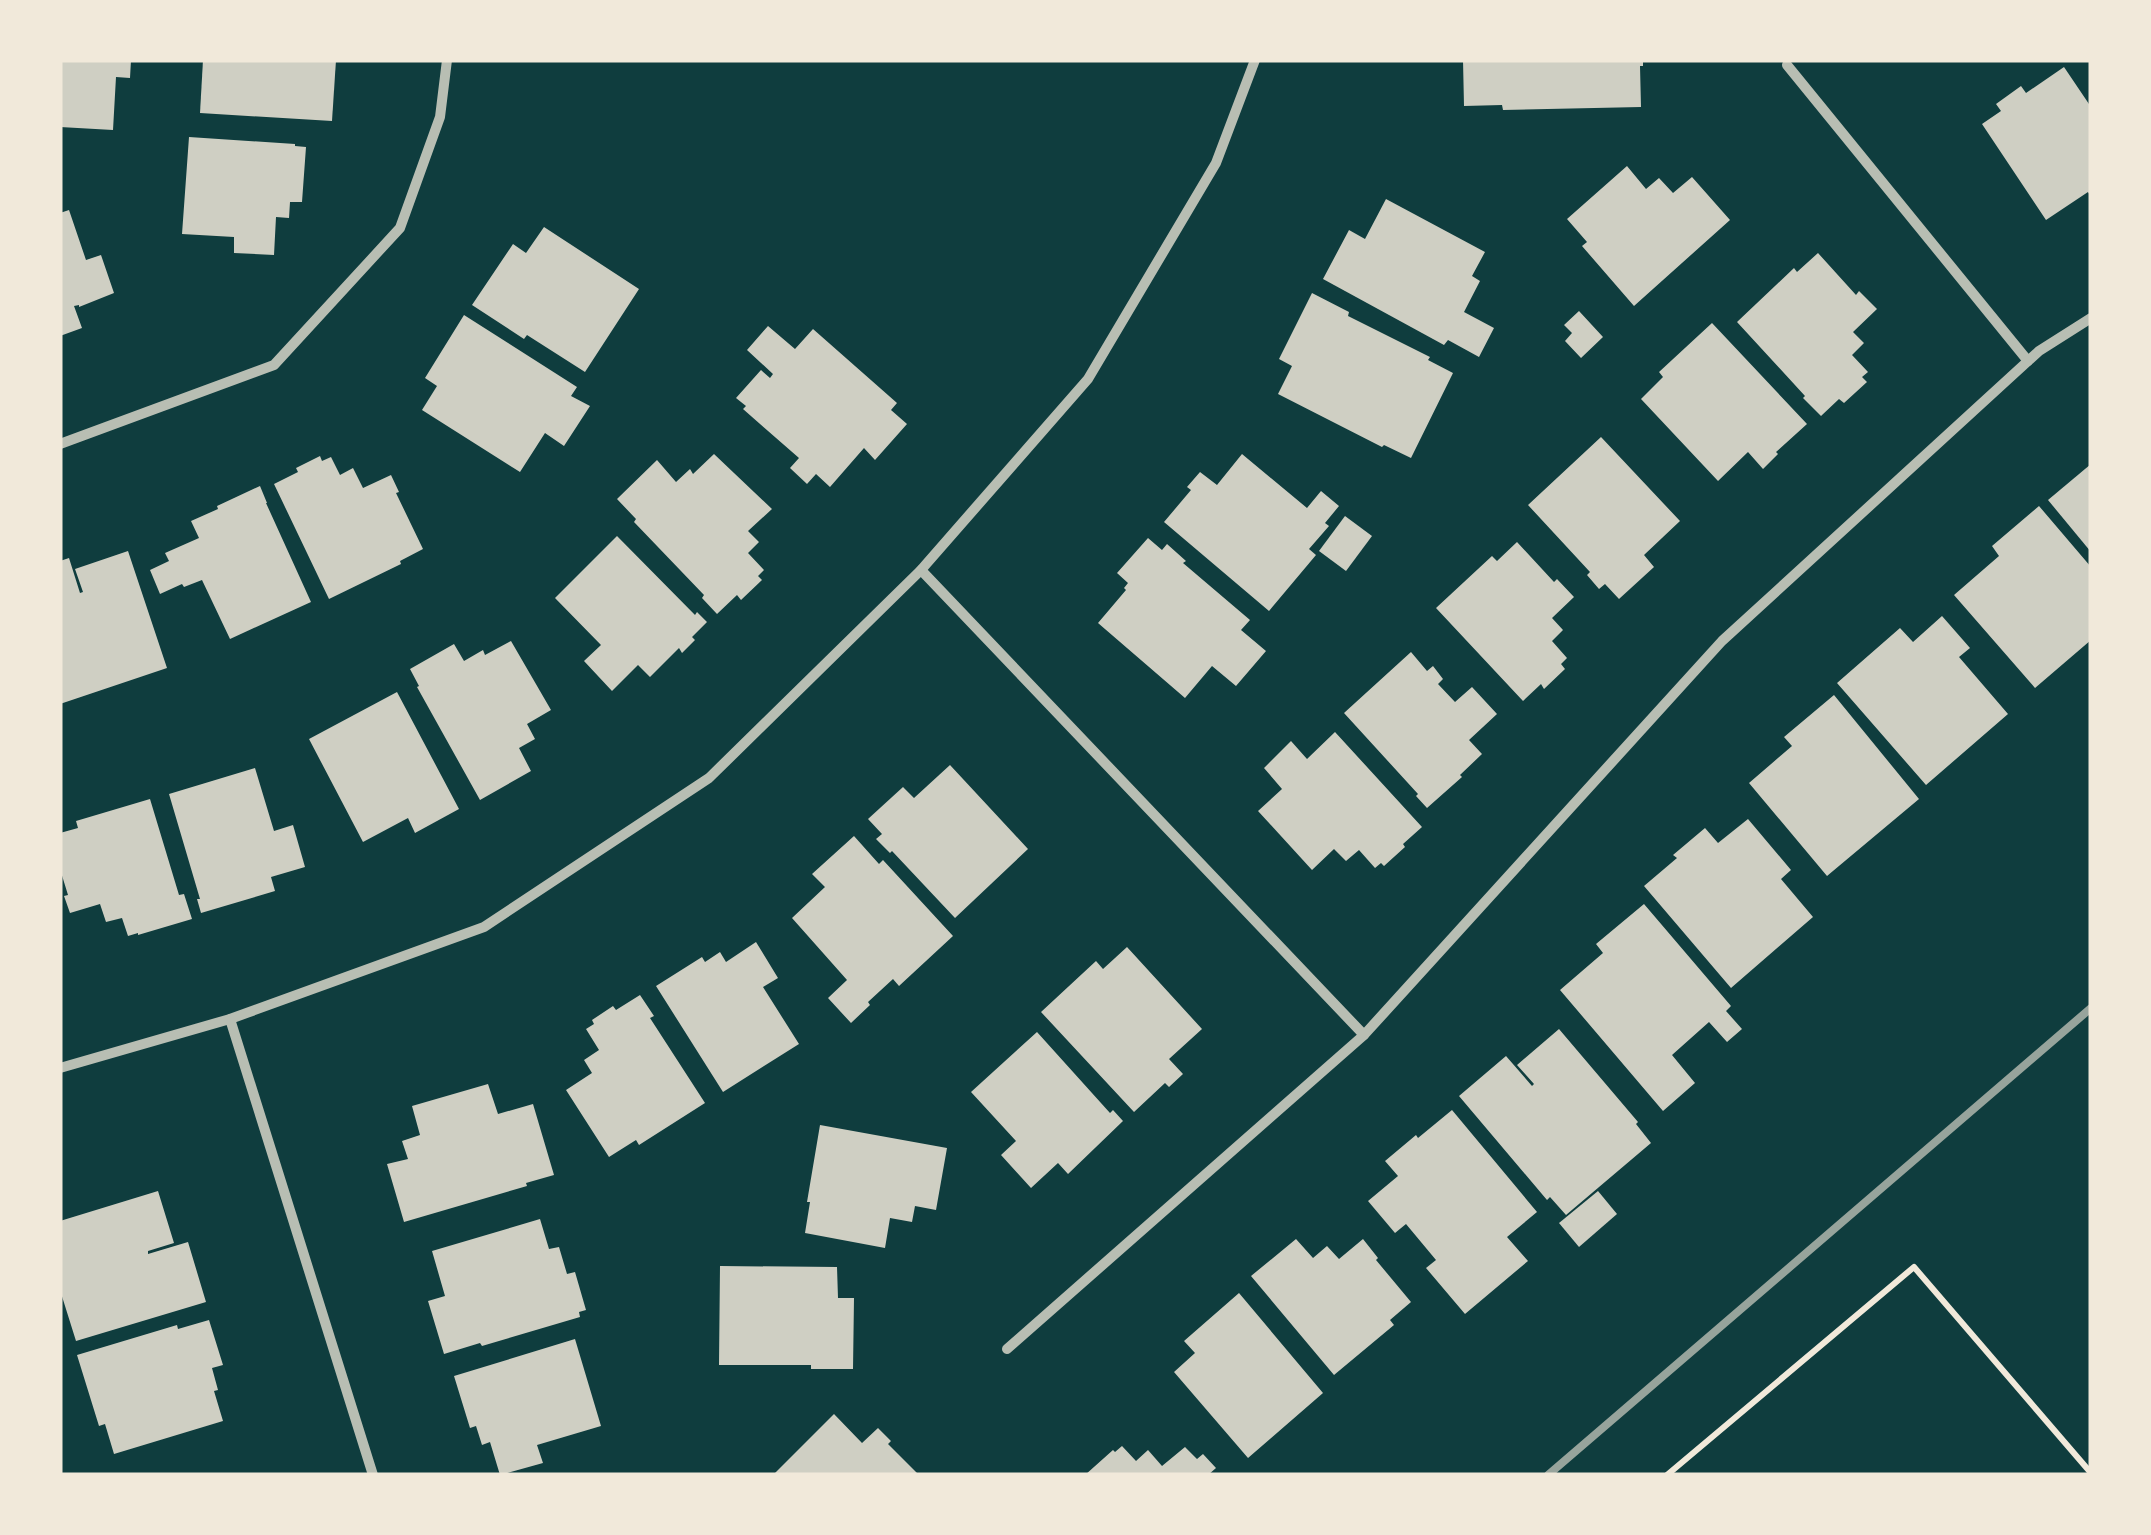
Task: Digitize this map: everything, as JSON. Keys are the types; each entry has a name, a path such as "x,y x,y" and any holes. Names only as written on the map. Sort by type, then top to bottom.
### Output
{"street":[{"path":"60,444 274,365 400,228 440,117 447,60"},
{"path":"60,1068 230,1019 484,927 709,778 921,570 1088,379 1216,163 1255,60"},
{"path":"1786,65 2028,361"},
{"path":"1007,1349 1364,1036 1722,642 2039,351 2091,318"},
{"path":"921,570 1364,1036"},
{"path":"230,1019 373,1475"}],"path":[{"path":"1667,1475 1914,1267 2091,1473"}],"building":[{"path":"60,60 131,60 130,78 116,77 113,130 60,127"},
{"path":"203,60 336,60 332,121 200,113"},
{"path":"1463,60 1643,60 1641,107 1503,110 1502,105 1464,106"},
{"path":"2064,67 2091,107 2091,197 2088,192 2046,220 1982,124 2001,111 1996,104 2021,86 2026,93"},
{"path":"189,137 306,147 302,202 290,202 289,218 276,217 274,255 234,253 234,237 182,234"},
{"path":"1627,166 1646,189 1659,178 1673,193 1692,177 1730,220 1634,306 1582,246 1587,242 1567,219"},
{"path":"1386,199 1485,252 1472,276 1480,281 1464,312 1494,328 1479,357 1448,340 1444,345 1323,279 1349,230 1365,239"},
{"path":"69,210 86,260 101,255 114,293 74,306 82,328 60,336 60,213"},
{"path":"544,227 639,289 585,372 472,305 513,244 526,253"},
{"path":"1818,253 1856,295 1859,291 1877,309 1853,332 1864,343 1852,355 1868,372 1862,377 1867,382 1844,403 1839,399 1821,416 1737,322 1794,268 1797,272"},
{"path":"1312,293 1453,373 1411,458 1278,394 1292,366 1279,359"},
{"path":"1579,311 1603,337 1581,358 1565,341 1572,333 1564,325"},
{"path":"464,315 577,387 571,396 590,406 564,446 545,433 520,472 422,410 437,386 425,378"},
{"path":"1712,323 1807,424 1763,469 1748,452 1718,481 1641,399 1663,377 1659,372"},
{"path":"768,326 795,349 813,329 897,403 891,410 907,424 875,460 864,448 830,487 816,474 807,484 790,468 799,458 743,409 746,406 736,398 761,370 770,378 773,374 747,350"},
{"path":"1601,437 1680,521 1644,555 1654,567 1619,599 1605,584 1599,589 1587,575 1590,572 1528,505"},
{"path":"714,454 772,509 748,531 759,542 748,553 764,570 758,576 762,580 741,600 737,595 717,614 617,499 657,460 676,482 690,469 693,474"},
{"path":"1242,454 1307,508 1321,491 1339,506 1325,523 1329,526 1309,549 1316,555 1269,611 1164,522 1191,490 1187,487 1200,472 1217,485"},
{"path":"320,456 322,461 331,457 340,475 353,468 363,488 391,475 423,549 329,599 274,484"},
{"path":"2091,464 2091,552 2048,500"},
{"path":"260,486 311,602 230,639 202,580 160,594 150,570 169,561 165,553 199,538 191,521"},
{"path":"2039,506 2091,567 2091,640 2035,688 1954,595 1999,556 1992,546"},
{"path":"1345,516 1372,536 1346,571 1319,551"},
{"path":"617,536 695,615 697,612 707,622 682,653 679,648 650,677 638,665 612,691 584,661 601,645 555,598"},
{"path":"1148,538 1162,550 1167,544 1186,561 1183,563 1250,620 1241,630 1266,651 1236,686 1212,666 1185,698 1098,623 1126,590 1128,583 1117,573"},
{"path":"1517,542 1554,582 1557,579 1574,597 1552,618 1563,630 1552,641 1567,658 1561,664 1565,669 1544,689 1541,684 1523,701 1436,608 1492,556 1497,561"},
{"path":"128,551 167,668 60,704 60,561 69,558 80,593 83,592 75,569"},
{"path":"1942,616 1970,648 1959,657 2008,714 1926,785 1837,683 1900,628 1913,642"},
{"path":"511,641 551,710 527,724 535,739 519,748 531,771 480,800 410,669 454,644 464,661"},
{"path":"1411,652 1427,671 1433,666 1443,679 1438,684 1455,702 1472,687 1497,714 1469,740 1482,754 1427,808 1344,713"},
{"path":"397,692 459,809 415,833 408,818 363,842 309,739"},
{"path":"1834,695 1919,799 1827,876 1749,783 1792,746 1784,737"},
{"path":"1335,732 1422,827 1384,866 1381,863 1375,868 1359,850 1346,861 1334,849 1312,870 1258,811 1282,789 1264,768 1291,741 1307,759"},
{"path":"950,765 1028,849 955,918 876,839 882,834 868,819 903,787 914,798"},
{"path":"255,768 274,831 293,825 305,867 271,877 275,891 201,913 169,794"},
{"path":"150,799 179,895 184,894 192,919 128,936 122,918 106,922 100,904 70,913 60,869 60,833 78,828 76,821"},
{"path":"1748,819 1791,870 1781,879 1813,917 1731,988 1644,886 1705,828 1718,843"},
{"path":"854,836 879,864 883,860 953,936 899,986 893,979 851,1023 828,998 847,980 792,918 825,887 812,874"},
{"path":"1644,904 1731,1006 1726,1011 1742,1029 1727,1042 1709,1022 1672,1055 1695,1083 1663,1111 1560,990 1603,953 1596,944"},
{"path":"756,942 778,978 763,987 799,1044 723,1092 656,986 702,957 705,962 720,952 726,962"},
{"path":"1127,947 1202,1029 1169,1059 1183,1074 1169,1087 1165,1083 1134,1112 1041,1012 1096,961 1103,969"},
{"path":"640,995 654,1016 650,1018 705,1103 639,1145 636,1140 609,1157 566,1090 592,1073 584,1060 599,1050 586,1029 594,1024 592,1020"},
{"path":"1559,1029 1638,1122 1651,1143 1566,1215 1550,1197 1547,1200 1459,1096 1506,1056 1532,1086 1517,1065"},
{"path":"1037,1032 1110,1113 1113,1110 1123,1121 1068,1174 1058,1163 1031,1188 1001,1155 1016,1141 971,1092"},
{"path":"488,1084 498,1114 533,1104 554,1175 404,1222 387,1164 408,1159 402,1141 420,1135 412,1106"},
{"path":"1452,1110 1537,1212 1507,1237 1528,1261 1465,1314 1426,1268 1436,1260 1406,1224 1395,1233 1368,1201 1398,1176 1385,1161"},
{"path":"820,1125 947,1148 936,1210 915,1206 912,1222 890,1218 885,1248 805,1233"},
{"path":"158,1191 174,1243 148,1254 188,1242 206,1302 76,1341 60,1290 60,1221"},
{"path":"1598,1191 1617,1214 1579,1247 1559,1223"},
{"path":"540,1219 549,1249 559,1247 567,1274 575,1272 586,1310 579,1312 580,1317 444,1354 428,1301 445,1296 432,1251"},
{"path":"1296,1239 1313,1258 1327,1246 1339,1259 1363,1239 1411,1302 1390,1320 1394,1325 1334,1375 1251,1276"},
{"path":"720,1266 837,1267 838,1298 854,1298 853,1369 719,1365"},
{"path":"1239,1293 1323,1393 1248,1458 1174,1372 1195,1353 1184,1341"},
{"path":"209,1320 223,1365 212,1368 223,1421 114,1454 105,1424 99,1426 77,1355 177,1325 178,1329"},
{"path":"575,1339 601,1426 537,1445 543,1463 500,1475 490,1442 482,1445 476,1426 470,1428 454,1376"},
{"path":"834,1414 862,1443 878,1428 919,1475 773,1475"},
{"path":"1122,1446 1136,1461 1148,1450 1162,1466 1185,1447 1197,1459 1203,1454 1216,1468 1208,1475 1085,1475"}],"railway":[{"path":"1548,1475 2091,1008"}]}
